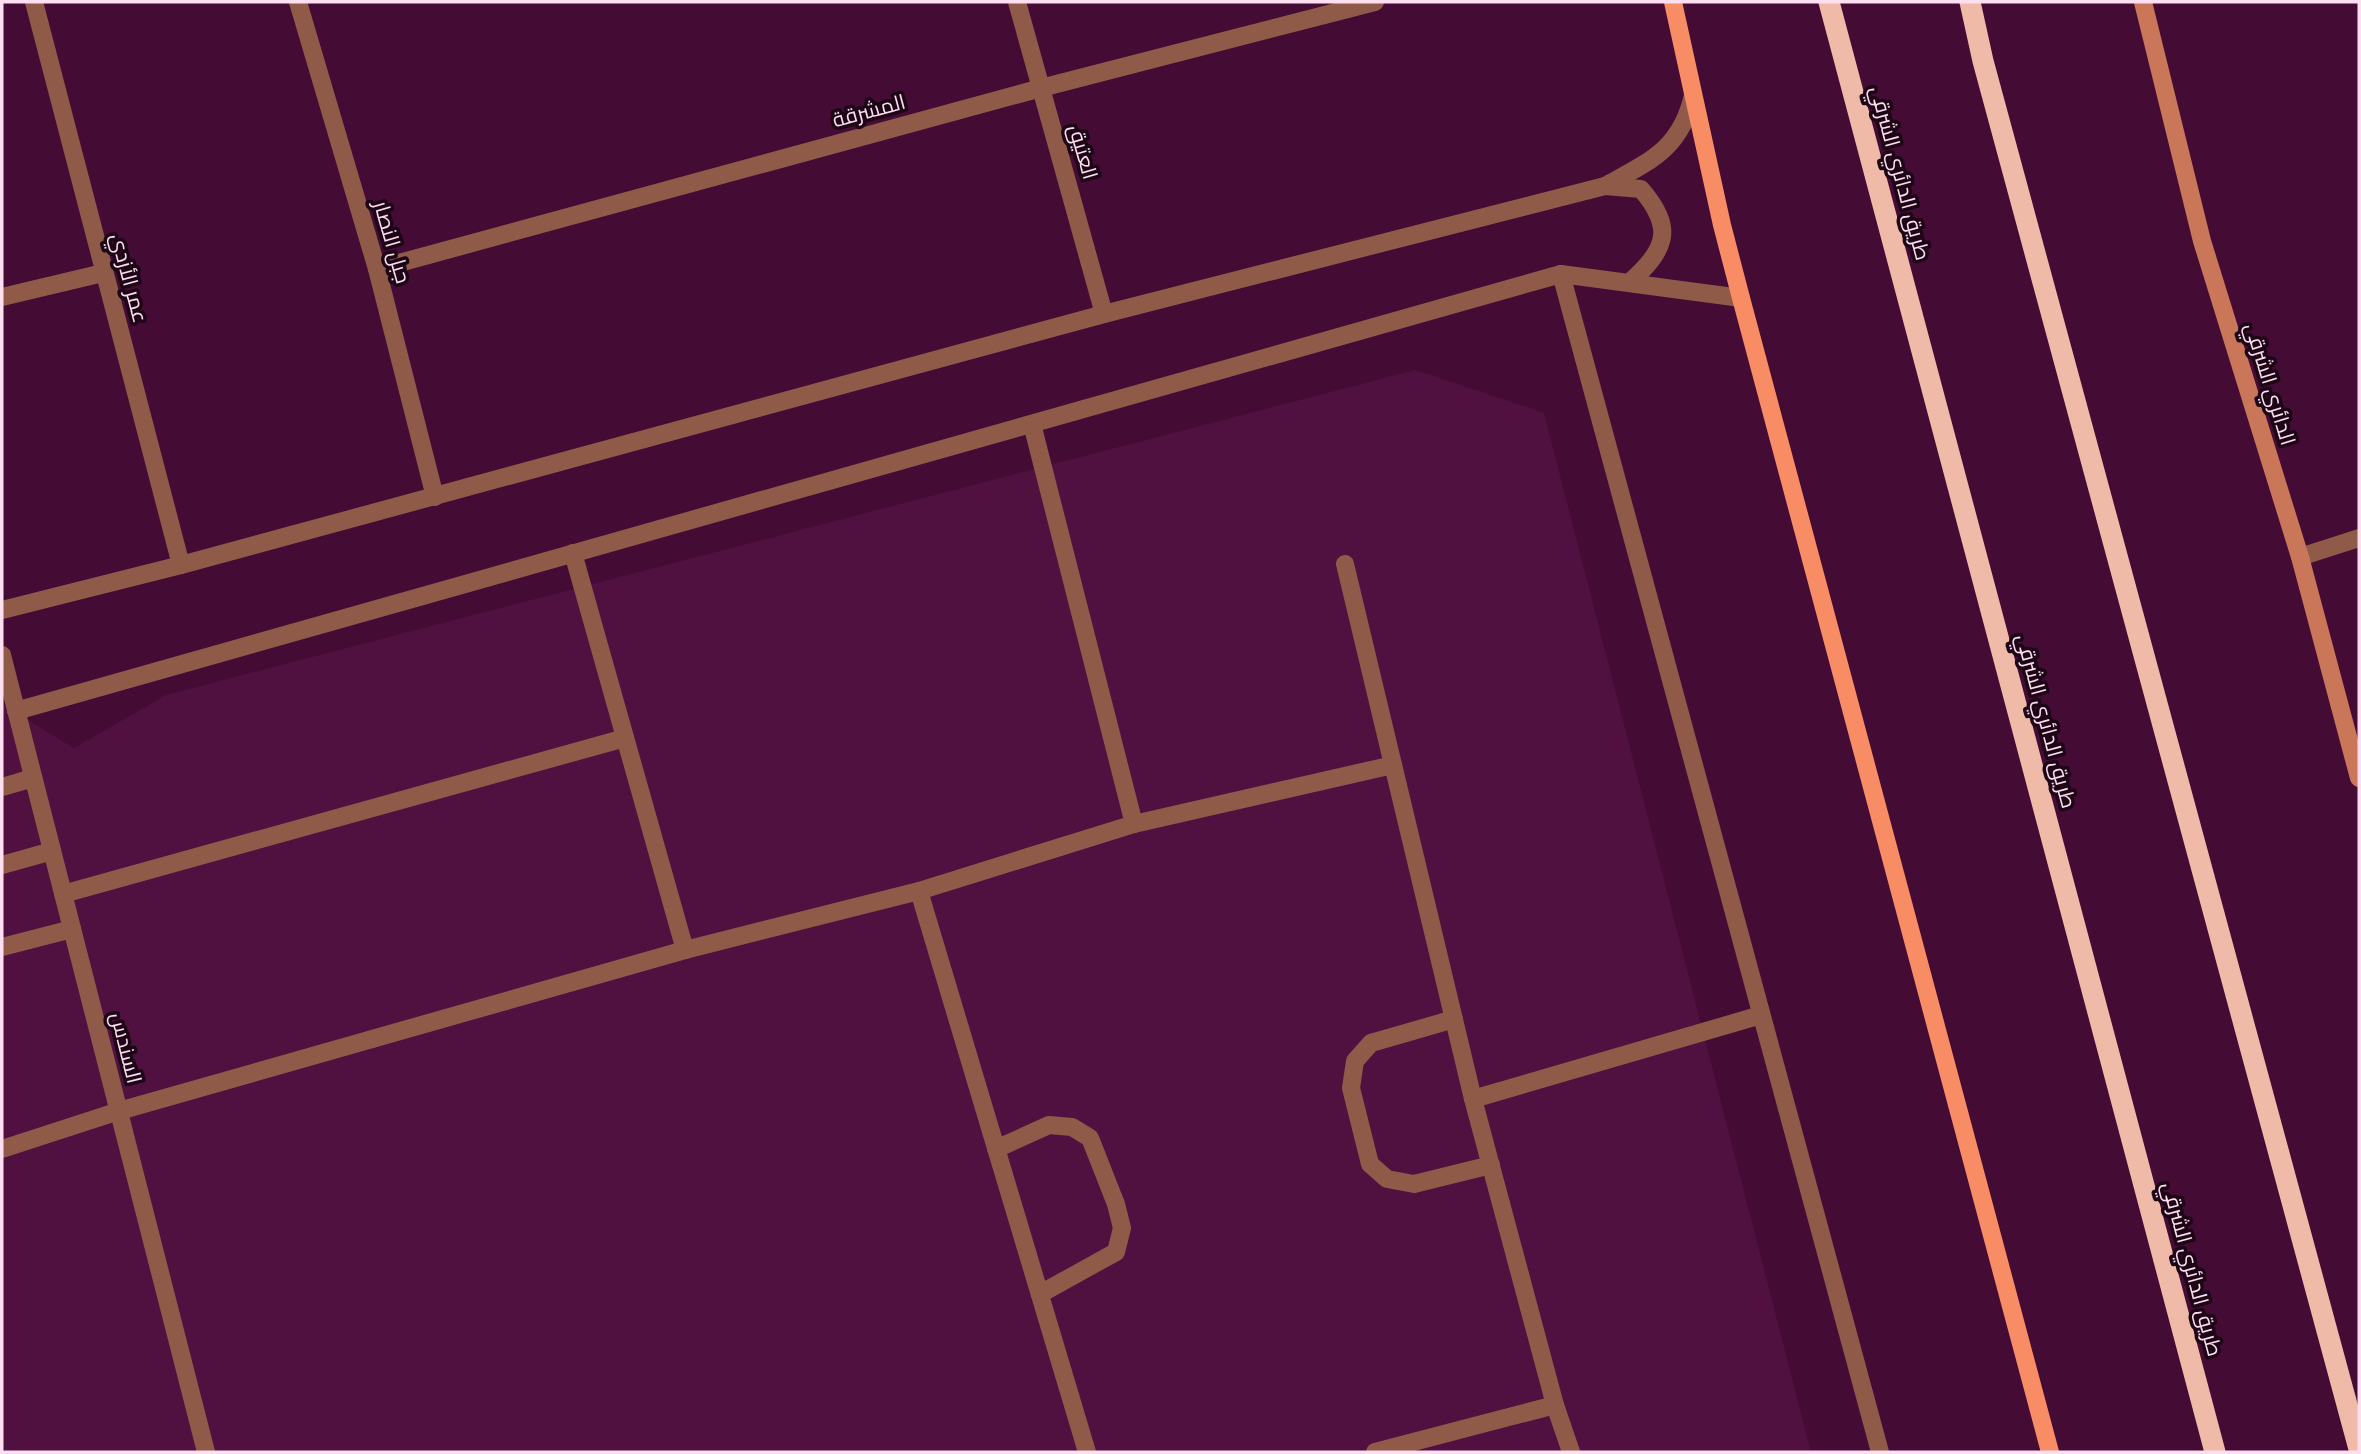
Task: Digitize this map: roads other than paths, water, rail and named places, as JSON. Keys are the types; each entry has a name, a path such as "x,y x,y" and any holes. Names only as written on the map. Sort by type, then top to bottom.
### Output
{"highway":[{"name":"طريق الدائري الشرقي","path":"1829,2 2216,1452"},
{"path":"1970,2 1983,61 2359,1449"},
{"path":"1976,2 1983,61"}],"main road":[{"path":"1673,2 1722,225 2050,1452"},
{"name":"الدائري الشرقي","path":"2143,2 2202,241 2300,557 2359,778"}],"street":[{"name":"عمر الأزدي","path":"34,2 181,565"},
{"name":"جبل النصار","path":"298,2 377,270 435,497"},
{"name":"العتيق","path":"1017,2 1104,314"},
{"name":"المشرقة","path":"377,270 1041,88 1375,2"},
{"path":"2,610 435,497 1104,314 1605,186 1644,164 1673,142 1689,113 1693,94"},
{"path":"1605,186 1641,189 1655,206 1662,223 1661,243 1653,261 1629,283"},
{"path":"2,297 103,273"},
{"path":"16,711 1561,274 1741,298"},
{"path":"1561,274 1881,1452"},
{"path":"1032,424 1134,824"},
{"path":"2300,557 2359,538"},
{"path":"573,553 685,950"},
{"path":"1345,564 1474,1099 1555,1405 1570,1452"},
{"name":"السندس","path":"2,655 206,1452"},
{"path":"63,894 625,738"},
{"path":"2,1149 119,1111 685,950 919,891 1134,824 1393,765"},
{"path":"2,787 33,778"},
{"path":"2,865 52,851"},
{"path":"919,891 1087,1452"},
{"path":"2,947 72,929"},
{"path":"1474,1099 1761,1015"},
{"path":"1454,1019 1371,1043 1355,1061 1351,1088 1370,1164 1387,1179 1414,1184 1491,1166"},
{"path":"996,1149 1049,1125 1072,1127 1090,1138 1116,1204 1122,1228 1116,1252 1040,1294"},
{"path":"1375,1452 1555,1405"}]}
